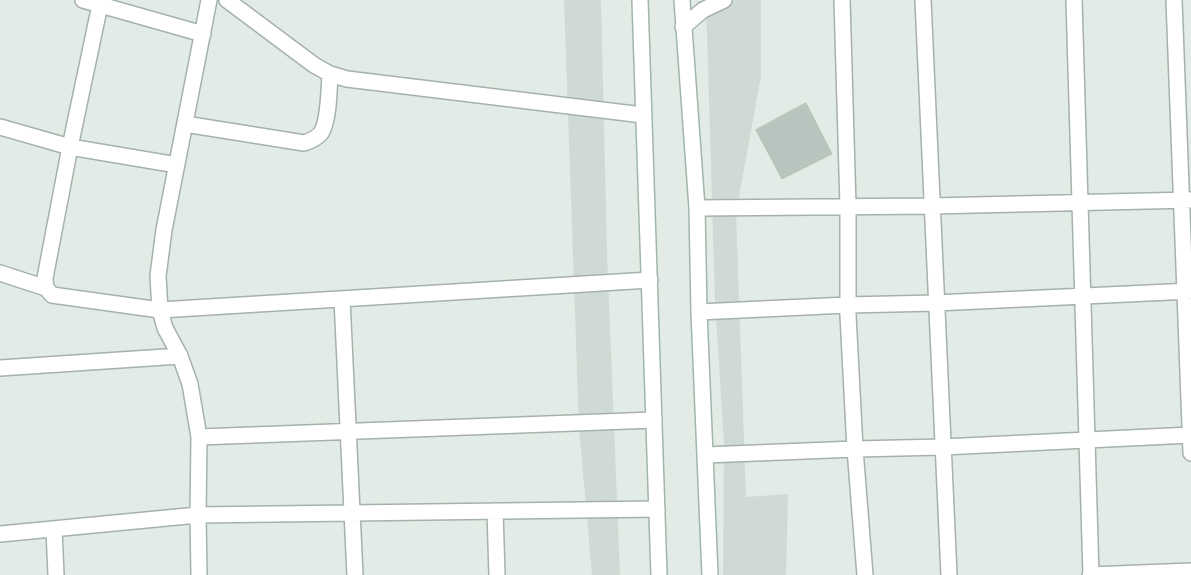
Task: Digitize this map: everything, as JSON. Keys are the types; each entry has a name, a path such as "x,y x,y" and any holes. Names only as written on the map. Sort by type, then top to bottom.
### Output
{"street":[{"path":"83,0 100,2 203,34"},
{"path":"200,575 198,515 199,438 190,384 180,356 164,328 160,310 158,276 164,230 209,0"},
{"path":"228,0 314,65 330,74 347,78 643,115"},
{"path":"640,0 659,575"},
{"path":"682,0 696,208 710,575"},
{"path":"683,27 703,10 724,0"},
{"path":"842,0 848,206 847,305 855,449 865,575"},
{"path":"923,0 949,575"},
{"path":"1074,0 1091,575 1191,571"},
{"path":"1174,0 1186,200 1191,452"},
{"path":"46,288 45,278 100,2"},
{"path":"185,124 304,142 311,140 320,133 325,123 330,74"},
{"path":"0,127 70,147 177,165"},
{"path":"696,208 932,206 1186,200"},
{"path":"0,274 46,288 52,295 160,310 650,280"},
{"path":"699,312 847,305 936,304 1188,291"},
{"path":"342,299 355,575"},
{"path":"0,368 180,356"},
{"path":"199,438 654,420"},
{"path":"706,455 943,447 1191,435"},
{"path":"0,534 198,515 657,509"},
{"path":"495,512 497,575"},
{"path":"54,529 56,575"}],"shaded area":[{"path":"564,0 601,0 607,252 620,575 592,575 579,427"},
{"path":"706,0 761,0 761,76 736,213 746,497 788,494 786,575 723,575 724,445 715,300"}],"building":[{"path":"806,103 832,154 782,179 756,130"}]}
